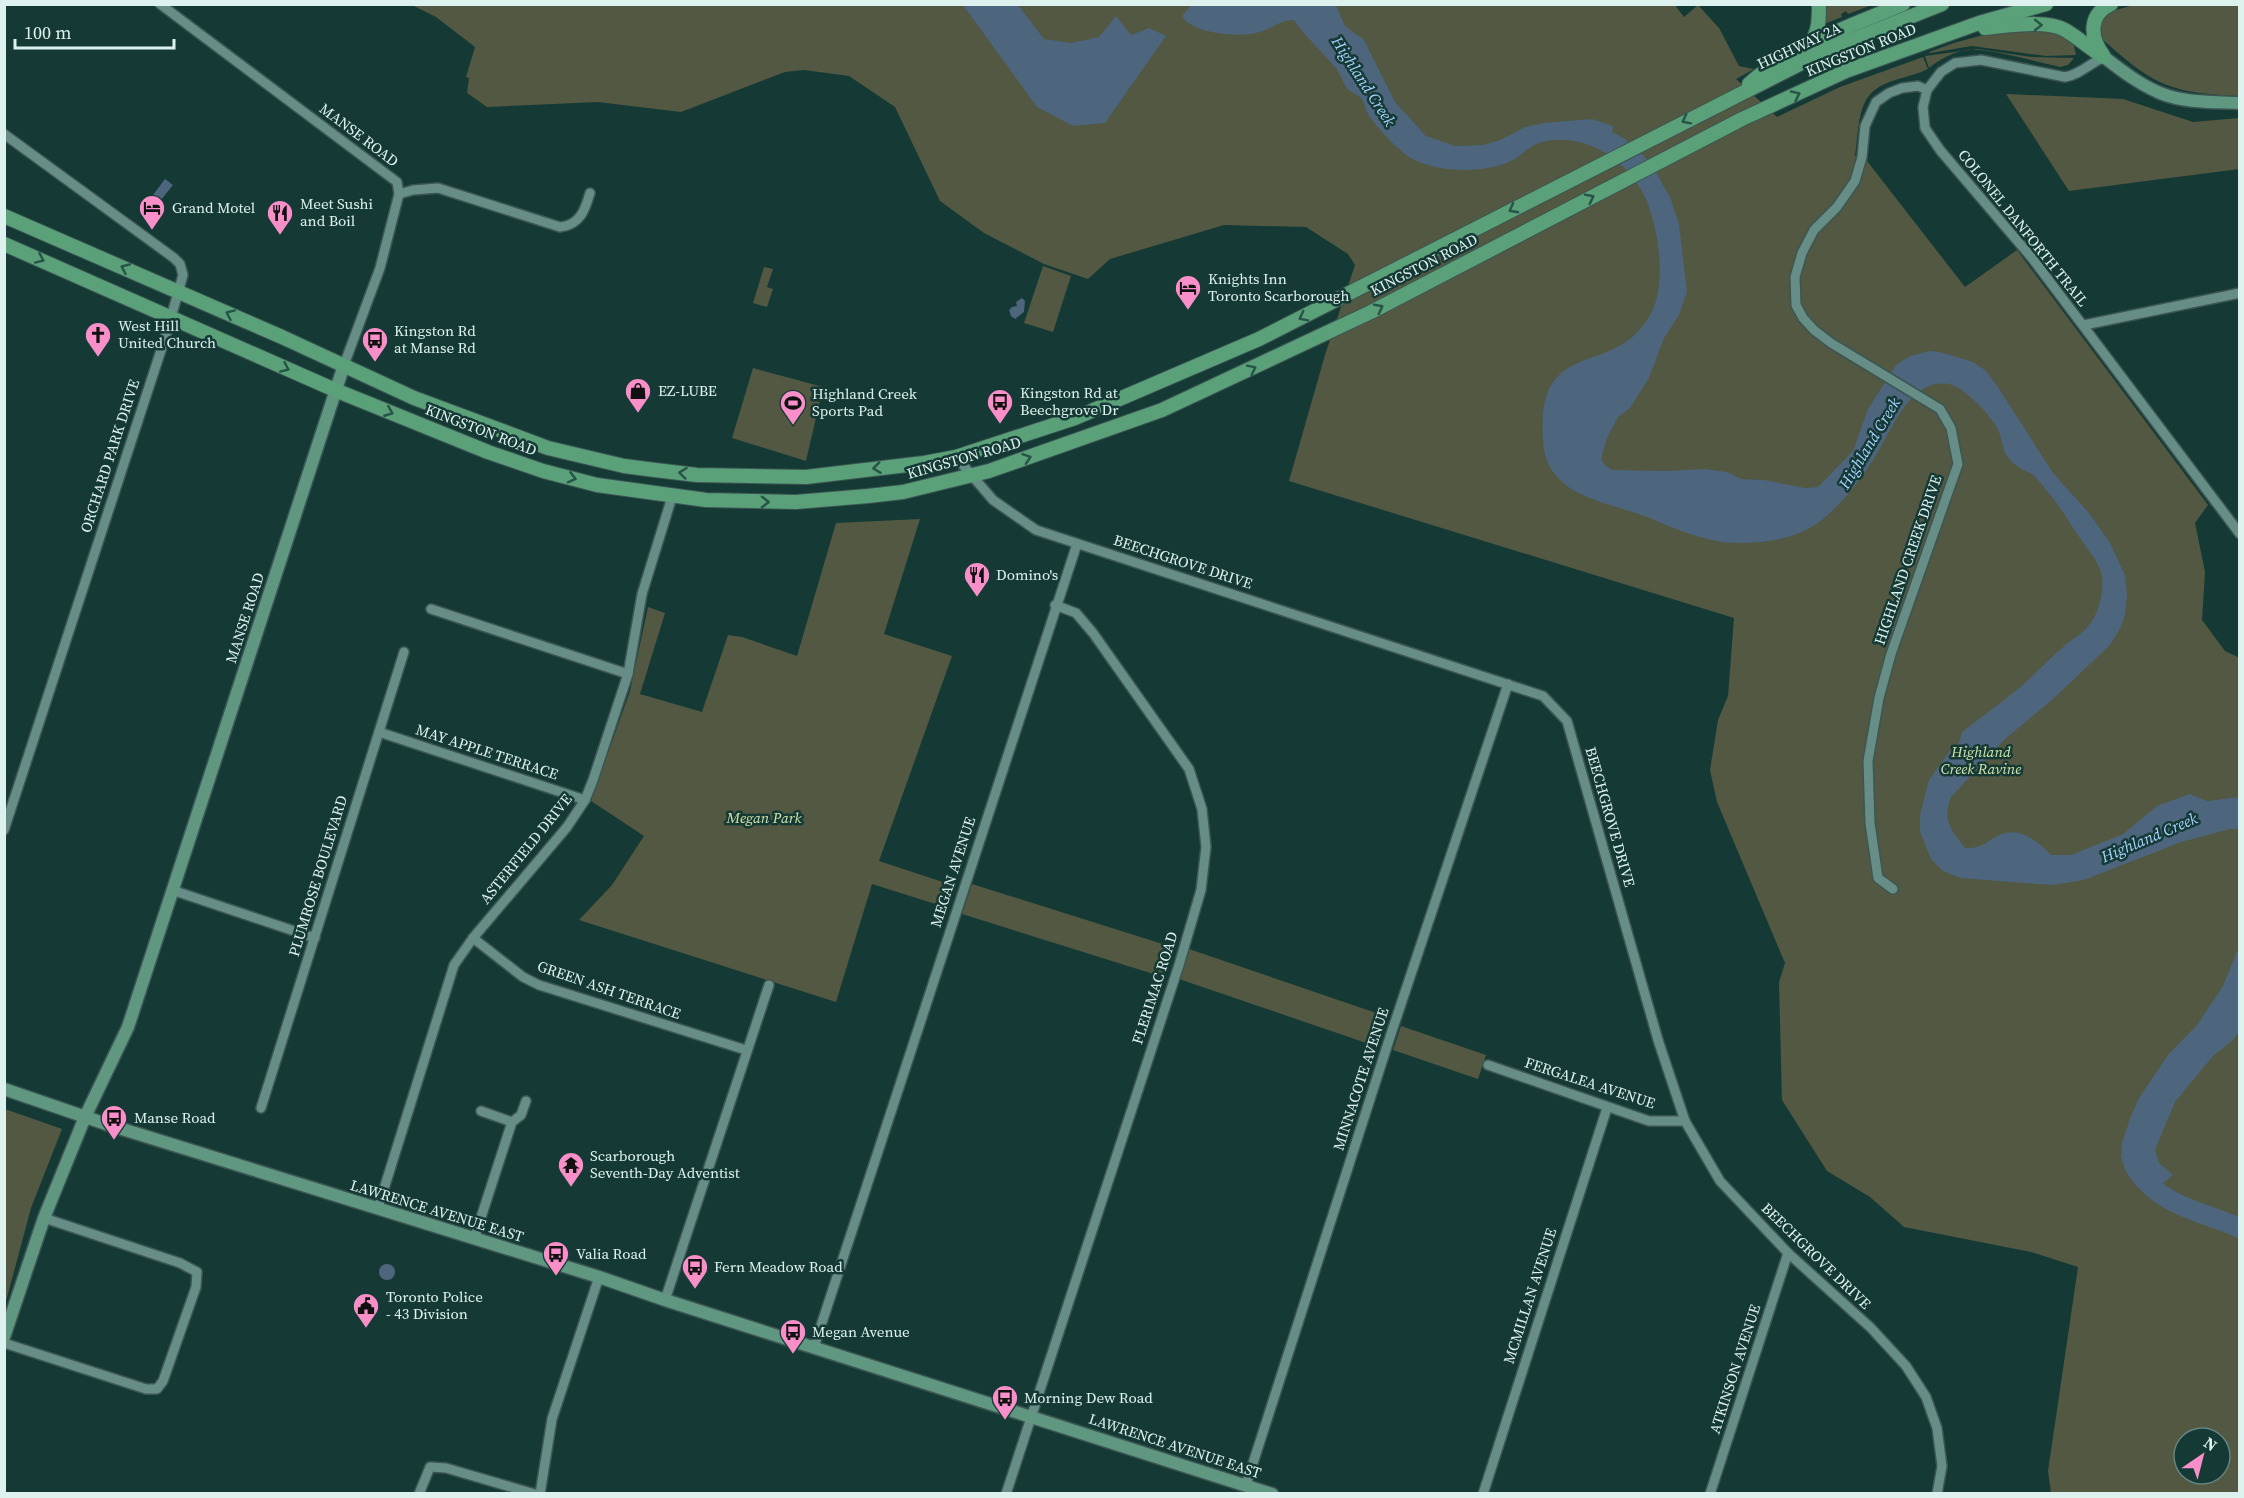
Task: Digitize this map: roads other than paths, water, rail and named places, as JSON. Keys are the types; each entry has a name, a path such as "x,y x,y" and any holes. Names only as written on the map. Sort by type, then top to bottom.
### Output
{"main road":[{"path":"1809,45 1815,37 1819,20 1819,4"},
{"path":"1738,93 1763,71 1809,45 1903,4"},
{"name":"HIGHWAY 2A","path":"1738,93 1827,50 1942,4"},
{"path":"1959,31 2046,4"},
{"path":"2104,57 2097,46 2092,27 2099,12 2111,4"},
{"path":"1959,31 2030,25 2054,26 2072,34 2135,80 2160,93 2187,99 2240,103"},
{"name":"KINGSTON ROAD","path":"4,244 335,390 488,453 543,471 597,485 672,497 729,502 796,502 903,492 972,476 1162,410 1371,312 1742,119 1846,71 1959,31"},
{"name":"KINGSTON ROAD","path":"4,216 178,291 414,398 514,436 593,459 655,470 697,475 806,477 956,457 1075,418 1259,339 1738,93"},
{"name":"MANSE ROAD","path":"4,1337 44,1218 85,1117 128,1028 344,365"},
{"name":"LAWRENCE AVENUE EAST","path":"4,1089 85,1117 599,1277 1272,1494"}],"street":[{"name":"MANSE ROAD","path":"160,4 397,182 399,194 380,268 344,365"},
{"path":"1927,90 1948,66 1962,61 1981,60 2065,77 2075,74 2104,57"},
{"name":"HIGHLAND CREEK DRIVE","path":"1893,889 1878,878 1870,823 1868,761 1878,698 1891,654 1958,464 1951,428 1940,409 1831,343 1803,318 1796,305 1795,277 1810,236 1837,207 1856,181 1862,157 1865,126 1876,102 1902,88 1918,86 1927,90"},
{"name":"COLONEL DANFORTH TRAIL","path":"1927,90 1923,111 1928,135 2032,258 2240,534"},
{"name":"ORCHARD PARK DRIVE","path":"4,134 174,258 180,264 183,275 166,335 4,830"},
{"path":"399,194 413,190 438,188 563,226 573,223 580,217 591,193"},
{"path":"2084,325 2240,293"},
{"name":"BEECHGROVE DRIVE","path":"956,457 993,500 1036,530 1543,696 1567,721 1658,1040 1685,1120 1720,1181 1788,1253 1870,1328 1906,1366 1926,1398 1937,1428 1942,1466 1937,1494"},
{"name":"ASTERFIELD DRIVE","path":"378,1208 454,964 472,938 567,827 585,800 628,674 642,594 672,497"},
{"name":"MEGAN AVENUE","path":"814,1347 1055,605 1077,544"},
{"name":"FLERIMAC ROAD","path":"1031,1416 1179,965 1201,890 1206,846 1202,809 1189,769 1093,633 1076,613 1055,605"},
{"path":"431,609 628,674"},
{"name":"PLUMROSE BOULEVARD","path":"261,1108 404,652"},
{"name":"MINNACOTE AVENUE","path":"1246,1485 1390,1037 1508,684"},
{"name":"MAY APPLE TERRACE","path":"379,732 585,800"},
{"path":"172,890 315,938"},
{"name":"GREEN ASH TERRACE","path":"472,938 523,976 540,985 746,1050"},
{"path":"665,1300 769,985"},
{"name":"FERGALEA AVENUE","path":"1488,1065 1648,1121 1685,1120"},
{"path":"474,1239 512,1122 521,1115 526,1101"},
{"name":"MCMILLAN AVENUE","path":"1483,1494 1607,1108"},
{"path":"480,1111 512,1122"},
{"path":"4,1342 146,1389 157,1389 164,1381 196,1287 197,1272 180,1263 44,1218"},
{"name":"ATKINSON AVENUE","path":"1710,1494 1788,1253"},
{"path":"540,1494 552,1419 599,1277"},
{"path":"1006,1494 1031,1416"},
{"path":"419,1494 430,1467 446,1468 535,1494"}],"water":[{"path":"963,5 1018,5 1044,39 1071,43 1099,37 1116,16 1131,35 1149,28 1166,36 1105,123 1073,126 1037,107"},
{"path":"1191,5 1336,5 1345,26 1364,40 1395,102 1426,136 1455,146 1483,145 1500,140 1525,127 1543,123 1592,119 1613,126 1612,139 1618,149 1634,163 1653,169 1670,197 1679,224 1687,292 1679,315 1664,338 1649,378 1630,408 1618,417 1607,438 1601,459 1612,470 1704,469 1727,472 1741,479 1764,480 1805,488 1818,487 1853,451 1868,409 1896,365 1910,356 1929,351 1973,362 1986,371 2053,473 2089,513 2110,543 2125,575 2127,595 2121,627 2110,645 2053,699 2005,739 1951,797 1947,813 1949,825 1965,848 1978,847 2000,835 2012,832 2030,838 2051,855 2071,855 2123,834 2157,806 2190,794 2207,801 2239,797 2239,829 2230,829 2181,842 2084,880 2052,885 1960,878 1943,871 1931,859 1920,832 1920,815 1929,780 1950,751 1959,743 1962,732 2024,684 2083,631 2093,620 2100,602 2102,576 2100,570 2060,508 2033,475 2011,461 2004,450 1995,424 1983,410 1961,390 1948,384 1934,384 1911,399 1861,478 1847,495 1815,525 1788,537 1749,543 1715,541 1573,490 1555,475 1545,456 1544,407 1551,386 1563,372 1614,349 1632,338 1647,320 1653,308 1659,281 1659,251 1654,222 1644,194 1623,166 1609,155 1577,141 1560,140 1538,143 1513,160 1490,168 1448,169 1422,163 1406,155 1382,132 1368,114 1361,98 1347,88 1336,68 1294,20 1260,32 1241,35 1206,31 1187,22 1182,16"},
{"path":"165,179 173,185 161,200 153,195"},
{"path":"1022,298 1025,301 1024,312 1015,319 1009,310 1017,306 1016,302"},
{"path":"2239,947 2239,1032 2233,1040 2213,1056 2175,1102 2155,1150 2159,1163 2173,1175 2148,1195 2126,1172 2121,1157 2122,1143 2131,1116 2139,1098 2168,1055 2197,1025 2223,986"},
{"path":"384,1264 390,1264 395,1272 393,1278 384,1280 379,1275 379,1269"}],"waterway":[{"name":"Highland Creek","path":"1592,136 1612,143 1628,154 1652,185"},
{"name":"Highland Creek","path":"2138,1171 2147,1183 2170,1200 2240,1228"}],"place":[{"name":"Grand Motel","path":"152,231"},
{"name":"Meet Sushi and Boil","path":"280,236"},
{"name":"Knights Inn Toronto Scarborough","path":"1188,311"},
{"name":"West Hill United Church","path":"98,358"},
{"name":"Kingston Rd at Manse Rd","path":"375,363"},
{"name":"EZ-LUBE","path":"638,414"},
{"name":"Kingston Rd at Beechgrove Dr","path":"1000,425"},
{"name":"Highland Creek Sports Pad","path":"793,426"},
{"name":"Domino's","path":"977,598"},
{"name":"Manse Road","path":"114,1141"},
{"name":"Scarborough Seventh-Day Adventist","path":"571,1188"},
{"name":"Valia Road","path":"556,1277"},
{"name":"Fern Meadow Road","path":"695,1290"},
{"name":"Toronto Police - 43 Division","path":"366,1329"},
{"name":"Megan Avenue","path":"793,1355"},
{"name":"Morning Dew Road","path":"1005,1421"}],"park label":[{"name":"Highland Creek Ravine","path":"1981,760"},
{"name":"Megan Park","path":"764,818"}]}
